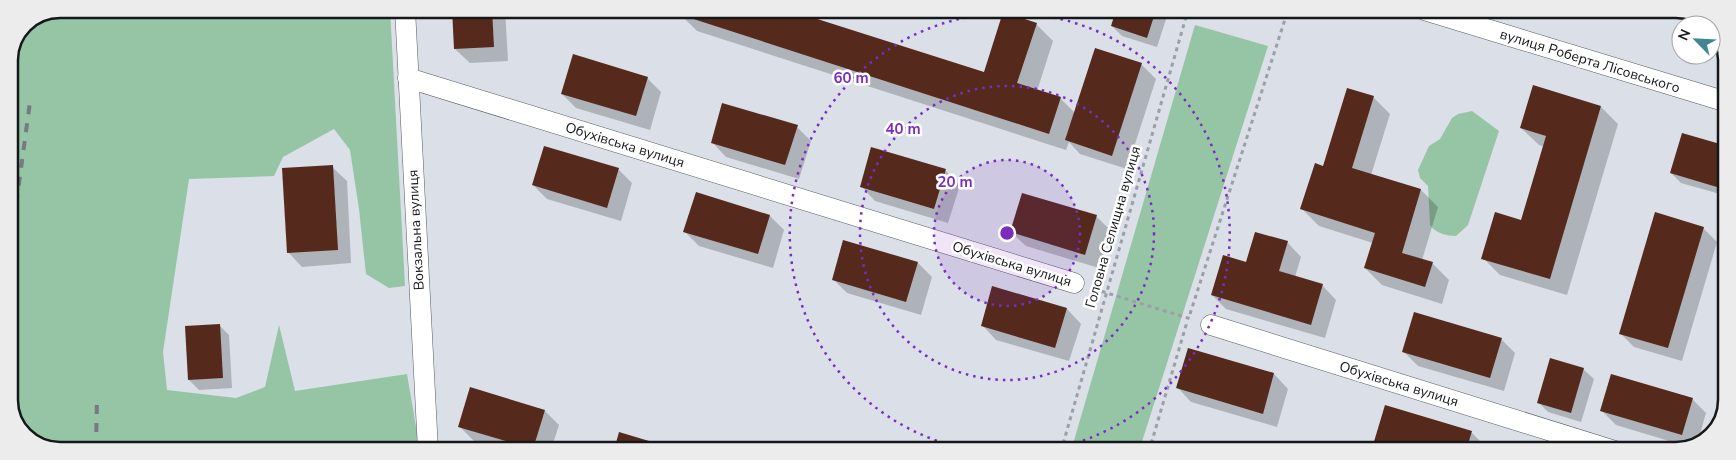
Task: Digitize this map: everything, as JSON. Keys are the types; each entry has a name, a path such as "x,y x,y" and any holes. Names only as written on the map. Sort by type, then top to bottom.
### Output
{"street":[{"name":"Вокзальна вулиця","path":"405,18 428,442"},
{"name":"вулиця Роберта Лісовського","path":"1450,18 1718,99"},
{"name":"Обухівська вулиця","path":"408,78 1074,283"},
{"name":"Обухівська вулиця","path":"1211,326 1586,442"}],"path":[{"name":"Головна Селищна вулиця","path":"1064,442 1186,18"},
{"path":"1152,442 1189,318 1285,18"},
{"name":"Обухівська вулиця","path":"1074,283 1211,326"}],"green space":[{"path":"52,18 390,18 405,286 389,288 366,274 350,150 334,129 283,157 274,176 189,179 163,352 167,390 236,398 265,387 279,325 295,391 407,374 419,442 60,442 44,439 30,430 26,426 18,408 18,52 25,36 30,30 36,25"},
{"path":"1195,25 1268,46 1142,442 1074,442"},
{"path":"1472,111 1499,131 1468,225 1456,236 1441,234 1430,225 1428,186 1420,178 1418,170 1429,146 1440,139 1452,118 1458,114"}],"building":[{"path":"452,18 492,18 494,47 454,49"},
{"path":"690,18 814,18 984,72 1001,18 1022,18 1037,23 1017,83 1061,97 1049,134"},
{"path":"1114,18 1153,18 1147,38 1111,26"},
{"path":"1095,48 1142,63 1112,156 1065,140"},
{"path":"573,54 648,77 636,116 561,94"},
{"path":"1533,85 1601,106 1550,279 1481,259 1495,212 1521,220 1546,136 1520,128"},
{"path":"1347,88 1374,96 1352,168 1421,189 1402,253 1433,262 1425,287 1364,268 1375,233 1300,209 1315,163 1323,166"},
{"path":"722,103 798,125 785,165 711,143"},
{"path":"1682,133 1718,143 1718,187 1670,173"},
{"path":"544,146 619,168 607,208 532,185"},
{"path":"871,147 946,169 934,209 860,187"},
{"path":"333,165 338,250 287,253 282,168"},
{"path":"696,192 770,215 758,254 683,232"},
{"path":"1022,193 1097,215 1085,255 1010,232"},
{"path":"1655,212 1704,227 1668,348 1619,334"},
{"path":"1255,232 1288,241 1279,271 1323,284 1311,325 1211,295 1223,255 1246,262"},
{"path":"843,240 918,262 906,302 832,280"},
{"path":"992,286 1067,308 1055,348 981,326"},
{"path":"1414,312 1502,338 1490,378 1402,352"},
{"path":"220,324 223,378 188,380 185,326"},
{"path":"1188,348 1274,373 1263,414 1176,388"},
{"path":"1550,358 1584,368 1571,413 1537,403"},
{"path":"1611,374 1693,398 1682,435 1600,411"},
{"path":"470,387 545,410 535,442 509,442 458,427"},
{"path":"1385,405 1472,431 1469,442 1374,442"},
{"path":"619,432 652,442 616,442"}],"railway":[{"path":"18,191 30,102"},
{"path":"96,442 97,397"}]}
